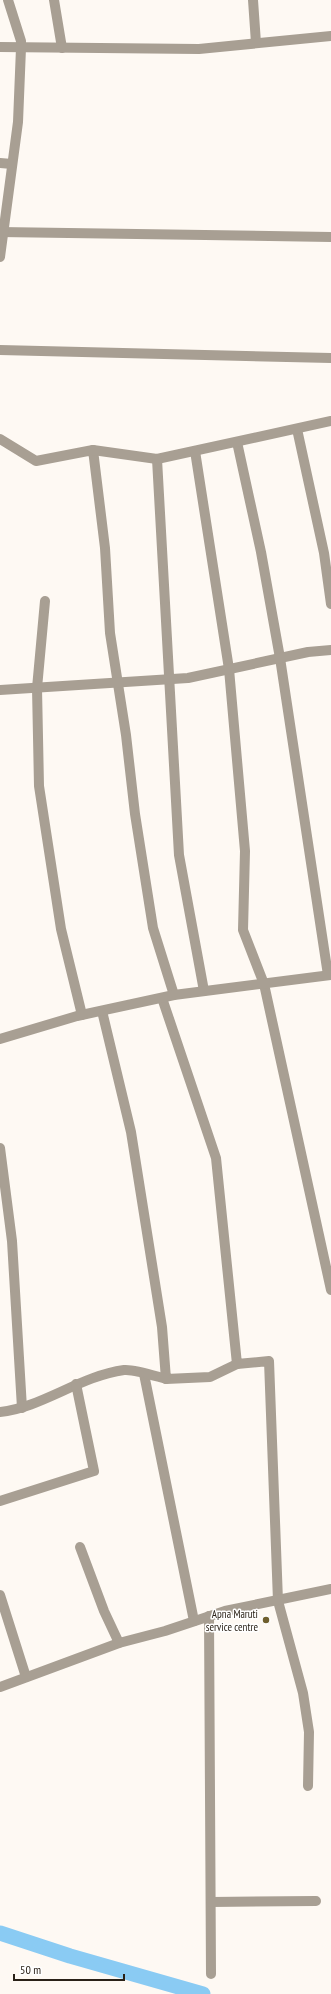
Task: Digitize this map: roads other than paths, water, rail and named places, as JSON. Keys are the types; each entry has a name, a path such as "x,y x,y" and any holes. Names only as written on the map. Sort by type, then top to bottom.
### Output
{"street":[{"path":"0,257 2,232 18,122 21,48 21,41 8,0"},
{"path":"54,0 62,48"},
{"path":"253,0 256,43"},
{"path":"0,47 199,49 331,36"},
{"path":"0,163 12,164"},
{"path":"2,232 331,237"},
{"path":"0,350 331,358"},
{"path":"0,439 36,461 93,450 157,459 331,421"},
{"path":"297,429 324,553 331,604"},
{"path":"0,1039 82,1015 174,995 329,975 280,658 261,552 237,442"},
{"path":"93,450 105,548 110,633 153,928 174,995"},
{"path":"195,451 228,669 245,851 243,930 264,984 331,1290"},
{"path":"157,459 179,855 204,991"},
{"path":"45,601 37,688 39,786 61,929 82,1015"},
{"path":"0,690 188,678 308,652 331,650"},
{"path":"162,998 216,1158 237,1364"},
{"path":"102,1011 131,1132 162,1327 166,1379"},
{"path":"0,1148 12,1241 22,1408"},
{"path":"0,1412 17,1411 76,1384 125,1370 166,1379 210,1377 237,1364 269,1362 278,1601 303,1693 309,1732 308,1786"},
{"path":"144,1374 194,1621"},
{"path":"0,1501 94,1471 76,1384"},
{"path":"80,1547 104,1611 119,1643"},
{"path":"0,1687 119,1643 225,1611 331,1589"},
{"path":"0,1595 26,1677"},
{"path":"209,1616 211,1974"},
{"path":"211,1902 316,1901"}],"waterway":[{"path":"0,1933 70,1956 203,1994"}],"place":[{"name":"Apna Maruti service centre","path":"266,1620"}]}
